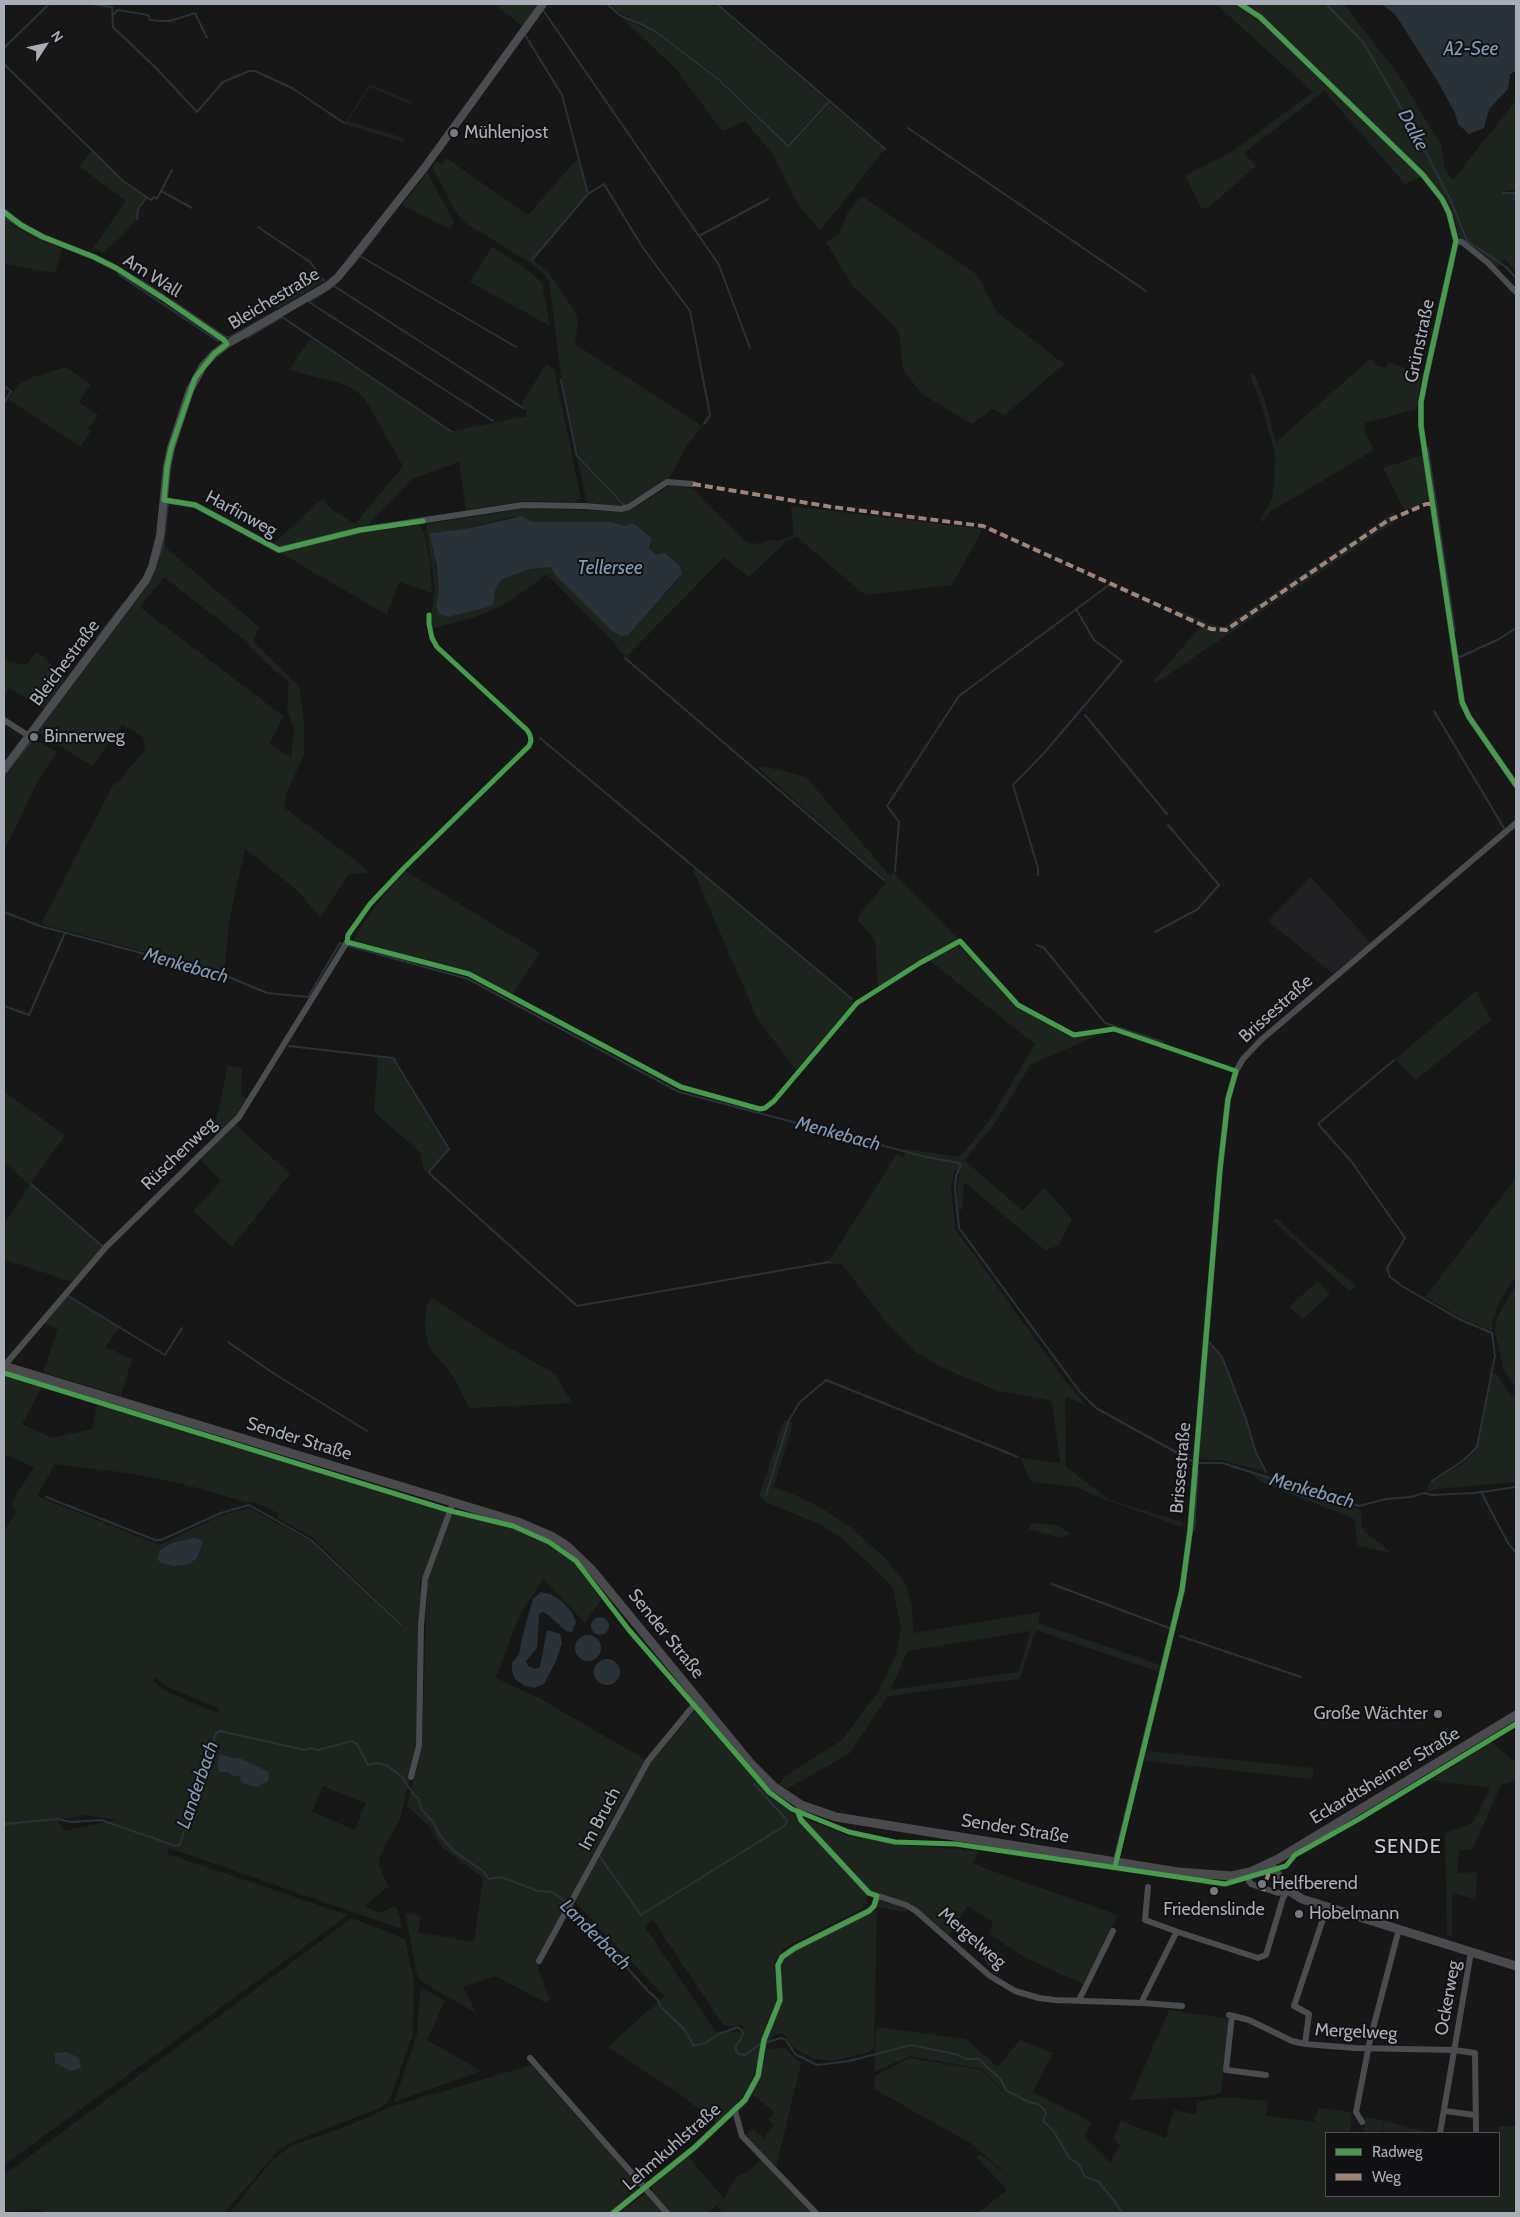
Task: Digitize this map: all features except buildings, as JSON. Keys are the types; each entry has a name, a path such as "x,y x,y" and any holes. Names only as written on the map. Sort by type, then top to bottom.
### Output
{"main road":[{"name":"Sender Straße","path":"4,1366 454,1503 535,1529 567,1546 592,1570 759,1772 773,1786 801,1805 821,1813 857,1821 1178,1872 1214,1876 1245,1874 1274,1862"},
{"name":"Eckardtsheimer Straße","path":"1274,1862 1516,1715"},
{"path":"1274,1862 1286,1888 1302,1899 1516,1966"}],"street":[{"name":"Bleichestraße","path":"4,769 146,580 158,546 167,466 171,448 192,384 202,366 227,344 327,286 338,277 425,167 543,4"},
{"name":"Grünstraße","path":"1240,4 1260,17 1432,185 1449,213 1456,241 1421,402 1421,426 1462,702 1469,717 1516,785"},
{"name":"Am Wall","path":"4,212 44,237 116,268 166,300 227,344"},
{"path":"1456,241 1462,242 1488,263 1516,292"},
{"name":"Harfinweg","path":"164,500 196,504 279,550 360,530 523,505 622,509 629,507 667,482 693,484"},
{"path":"4,720 29,736"},
{"name":"Brissestraße","path":"1116,1861 1182,1590 1190,1531 1226,1119 1228,1100 1236,1071 1243,1059 1261,1040 1516,823"},
{"name":"Rüschenweg","path":"4,1366 106,1247 240,1117 347,942"},
{"path":"411,1778 420,1734 421,1626 424,1579 454,1503"},
{"name":"Im Bruch","path":"539,1961 648,1761 699,1700"},
{"path":"801,1805 798,1812 801,1820 869,1893 877,1896"},
{"path":"1245,1874 1251,1884 1278,1892 1286,1888"},
{"path":"1148,1887 1145,1920 1258,1958 1263,1957 1267,1952 1286,1888"},
{"name":"Mergelweg","path":"877,1896 906,1905 916,1911 990,1976 1015,1991 1039,1998 1182,2006"},
{"name":"Lehmkuhlstraße","path":"613,2213 646,2189 745,2100 758,2076 764,2040 780,2000 778,1965 782,1957 795,1948 869,1912 874,1906 877,1896"},
{"path":"1305,2044 1309,2014 1294,2006 1327,1907"},
{"path":"1362,2122 1356,2112 1369,2048 1399,1929"},
{"path":"1079,2000 1113,1931"},
{"path":"1143,2003 1143,1999 1178,1932"},
{"name":"Ockerweg","path":"1454,2050 1471,1952"},
{"name":"Mergelweg","path":"1266,2074 1226,2070 1231,2016 1249,2020 1292,2041 1305,2044 1454,2050 1475,2053 1476,2131"},
{"path":"1440,2132 1454,2050"},
{"name":"Lehmkuhlstraße","path":"530,2058 667,2213"},
{"path":"735,2111 742,2136 816,2213"},
{"path":"1445,2111 1476,2115"}],"shaded area":[{"path":"494,4 538,4 522,26"},
{"path":"609,4 715,4 828,102 787,144 720,79 656,31 619,12"},
{"path":"1216,4 1234,4 1258,20 1421,177 1405,184 1324,91 1244,153 1256,166 1207,209 1201,208 1185,175 1227,155 1313,92"},
{"path":"1248,4 1344,4 1398,74 1441,145 1445,169 1453,180 1516,100 1516,191 1508,190 1501,194 1516,194 1516,272 1505,259 1496,268 1459,236 1452,212 1444,197 1425,174 1263,15"},
{"path":"622,18 655,33 718,81 788,147 830,104 884,150 820,231 797,203 772,153 745,121 722,131 675,68"},
{"path":"370,84 412,102 411,105 370,87 348,121 404,138 403,142 344,124"},
{"path":"91,151 123,182 146,198 137,209 136,220 103,253 93,248 126,201 80,167"},
{"path":"446,158 528,215 578,158 587,194 532,259 547,270 574,310 578,320 575,344 703,428 701,427 687,445 670,477 627,506 579,457 561,376 549,281 544,274 529,262 464,222 457,214 432,167 436,161 442,165"},
{"path":"427,172 454,222 450,229 402,205"},
{"path":"862,196 976,274 997,312 1064,364 1005,415 992,409 972,424 922,394 903,370 899,331 853,286 826,242 839,234 848,211"},
{"path":"4,219 18,229 62,249 55,273 4,264"},
{"path":"492,247 524,267 542,283 550,326 470,282"},
{"path":"317,270 323,282 278,309 274,306"},
{"path":"311,338 453,433 453,431 527,416 524,408 520,406 546,364 554,369 581,499 576,502 526,501 466,510 459,462 412,479 366,527 280,548 273,544 323,498 331,509 355,524 403,466 365,399 354,389 339,383 289,370"},
{"path":"1370,359 1376,365 1385,368 1389,362 1421,375 1417,409 1365,423 1365,433 1374,450 1270,512 1263,522 1260,519 1272,499 1275,454 1261,404 1250,375 1254,374 1265,401 1276,442"},
{"path":"66,367 91,384 79,402 98,415 88,429 91,431 81,447 8,399 20,384 33,377"},
{"path":"1423,455 1429,500 1405,511 1383,468"},
{"path":"577,458 623,506 587,504"},
{"path":"671,485 694,489 747,542 759,544 770,540 779,541 794,534 791,506 983,529 952,585 865,595 797,537 788,540 749,577 724,557 627,656 621,653 616,645 547,574 513,599 494,609 475,617 431,629 435,588 426,524 527,508 622,512 631,510","holes":["512,517 525,517 530,521 540,522 611,522 625,526 636,525 652,537 649,548 678,580 655,605 612,631 555,575 552,567 530,569 501,580 495,591 493,604 448,617 436,605 439,592 432,533 470,528"]},
{"path":"1394,512 1399,519 1156,683 1153,681 1203,624 1177,611 1179,610 1214,625 1225,626"},
{"path":"420,525 424,534 430,562 432,593 399,582 387,615 279,552 360,533"},
{"path":"164,546 259,627 253,642 299,686 304,721 304,754 286,795 285,808 368,870 366,873 349,874 320,917 296,889 245,849 230,917 224,973 41,924 113,785 119,781 145,750 143,737 122,724 93,765 91,765 37,732 149,584","holes":["164,577 251,645 250,647 289,683 287,707 294,730 291,758 270,744 283,716 140,607"]},
{"path":"36,652 44,657 65,680 44,709 9,688 4,695 4,660 26,665"},
{"path":"34,739 57,752 39,779 4,851 4,779"},
{"path":"763,766 806,777 890,876 893,872 958,939 878,988 875,939 858,921 858,916 887,881 758,768"},
{"path":"695,868 855,1003 796,1070 757,1018 693,870"},
{"path":"404,870 540,953 512,995 471,973 353,940 375,907"},
{"path":"1311,877 1371,943 1333,974 1268,921"},
{"path":"959,945 1016,1006 1073,1036 1099,1035 1031,1064 994,1125 964,1160 1023,1211 1044,1187 1072,1219 1058,1246 1045,1250 964,1182 962,1210 958,1209 957,1189 960,1173 954,1171 951,1187 955,1229 1064,1379 1087,1406 1065,1396 1066,1467 1110,1500 1186,1523 1181,1527 1091,1494 1076,1487 1031,1482 1020,1458 1060,1463 1052,1401 995,1390 941,1367 916,1352 885,1321 841,1263 829,1265 829,1261 897,1154 904,1157 906,1149 960,1157 989,1121 1035,1044 929,960"},
{"path":"1476,991 1491,1020 1415,1080 1395,1059"},
{"path":"378,1057 393,1060 448,1150 427,1173 424,1170 420,1152 374,1112"},
{"path":"228,1065 242,1068 241,1094 248,1100 238,1117 220,1134 216,1121"},
{"path":"4,1092 65,1135 30,1184 102,1247 73,1282 4,1259 4,1225 30,1185 4,1162"},
{"path":"236,1125 290,1174 232,1247 193,1211 221,1181 201,1160"},
{"path":"1516,1178 1516,1276 1498,1304 1492,1322 1492,1331 1460,1317 1425,1297"},
{"path":"1277,1218 1306,1246 1357,1286 1349,1291 1273,1221"},
{"path":"1318,1281 1330,1294 1303,1319 1289,1307"},
{"path":"1516,1285 1516,1389 1503,1368 1495,1332 1496,1322 1502,1308"},
{"path":"66,1296 119,1328 105,1347 132,1359 121,1396 43,1372 58,1329 44,1323"},
{"path":"431,1297 494,1339 557,1375 556,1377 573,1403 469,1408 453,1376 429,1347 425,1329 426,1308"},
{"path":"1208,1343 1221,1357 1264,1471 1221,1460 1198,1459"},
{"path":"1496,1373 1512,1397 1516,1395 1516,1482 1436,1489 1429,1492 1427,1485 1466,1461 1478,1448 1492,1375"},
{"path":"4,1376 42,1387 22,1424 52,1438 92,1429 97,1404 449,1512 420,1583 418,1745 400,1819 380,1855 379,1867 389,1886 364,1906 381,1913 394,1906 397,1908 402,1926 399,1928 169,1848 167,1854 348,1915 4,2165 4,1531 16,1512 11,1504 34,1467 4,1454","holes":["55,1464 127,1473 183,1484 246,1502 254,1502 278,1513 277,1518 312,1537 403,1625 401,1627 310,1541 249,1508 222,1515 159,1545 37,1496","155,1678 170,1688 220,1709 217,1713 166,1691 153,1681","323,1786 366,1803 355,1830 312,1812","84,1815 117,1820 63,1831 57,1820"]},
{"path":"784,1420 793,1423 774,1487 802,1498 826,1511 849,1526 885,1558 905,1583 912,1605 913,1633 1040,1612 1038,1623 1160,1665 1159,1672 1036,1630 1020,1679 888,1696 850,1753 787,1789 780,1784 784,1777 842,1740 879,1691 896,1654 901,1628 893,1588 874,1568 840,1537 819,1524 766,1502 759,1496","holes":["1031,1631 1018,1672 890,1690 908,1651"]},
{"path":"1249,1472 1361,1511 1362,1526 1365,1532 1392,1553 1358,1546 1354,1519 1263,1483"},
{"path":"452,1514 512,1528 548,1543 575,1562 601,1599 585,1623 543,1579 519,1616 496,1678 539,1698 646,1760 618,1807 536,1962 549,1999 546,2003 495,1976 463,1987 476,2013 418,1979 405,1913 421,1916 418,1932 474,1942 483,1878 442,1847 429,1826 407,1806 422,1746 427,1581"},
{"path":"1031,1523 1057,1525 1072,1534 1060,1538 1029,1529"},
{"path":"696,1709 746,1770 768,1793 795,1814 797,1820 867,1894 867,1904 863,1905 864,1908 784,1948 776,1958 774,1965 777,2000 766,2024 758,2062 750,2086 732,2109 717,2123 681,2095 608,2047 664,1996 575,1902 650,1763","holes":["653,1920 724,2026 740,2025 744,2027 741,2032 716,2032 644,1926"]},
{"path":"1491,1742 1516,1763 1516,1780 1501,1785 1472,1850 1459,1850 1457,1873 1477,1872 1476,1900 1452,1892 1452,1937 1447,1935 1445,1833 1474,1822 1490,1788 1430,1780"},
{"path":"1147,1751 1314,1768 1312,1779 1144,1761"},
{"path":"802,1818 848,1835 895,1844 978,1851 973,1864 1118,1915 1083,1984 1024,1957 989,1934 993,1922 967,1906 949,1936 908,1903 871,1891"},
{"path":"879,1899 909,1908 906,1912 877,1907"},
{"path":"877,1910 874,2048 866,2053 832,2061 815,2059 799,2051 792,2046 783,2033 773,2035 769,2042 766,2043 782,2001 781,1966 784,1958"},
{"path":"352,1918 405,1939 414,1981 413,2034 390,2098 385,2104 380,2108 292,2142 278,2151 224,2213 45,2213 40,2209 4,2211 4,2175"},
{"path":"423,1988 445,2001 427,2040 481,2071 394,2102 417,2034 420,1989"},
{"path":"1169,2010 1229,2020 1221,2093 1197,2097 1130,2100"},
{"path":"876,2027 966,2039 998,2067 1020,2040 1053,2053 1033,2092 1092,2122 1084,2137 1111,2164 1119,2145 1114,2137 1121,2121 1166,2138 1174,2110 1196,2115 1197,2102 1225,2097 1268,2101 1266,2116 1314,2122 1319,2108 1352,2112 1350,2132 1325,2132 1325,2197 1500,2197 1500,2132 1498,2132 1498,2126 1516,2126 1516,2213 978,2213 1007,2190 976,2157 980,2154 1011,2178 972,2144 874,2089 875,2076 910,2058 981,2070 1023,2111 982,2069 910,2056 874,2072"},
{"path":"785,2048 801,2064 776,2167 745,2135 752,2129 764,2138 774,2125 768,2120 774,2112 752,2094 764,2064 766,2049"},
{"path":"531,2065 639,2186 636,2192 608,2213 230,2213 272,2160 291,2146 355,2123 390,2107"},
{"path":"1366,2117 1384,2121 1381,2132 1363,2132"},
{"path":"1385,2121 1427,2132 1382,2132"},
{"path":"688,2156 724,2199 737,2176 747,2172 762,2159 814,2213 724,2213 718,2207 720,2203 707,2213 671,2213 652,2192 652,2186"},
{"path":"646,2193 664,2213 619,2213"}],"water":[{"name":"A2-See","path":"1381,4 1516,4 1516,71 1510,74 1508,89 1489,109 1484,128 1469,134 1458,124 1455,113 1438,82 1395,14"},
{"name":"Tellersee","path":"522,516 530,521 540,522 611,522 625,526 631,523 652,538 649,548 656,555 665,553 679,565 682,574 628,635 621,636 612,631 555,575 551,567 530,569 501,580 495,591 493,604 488,607 448,617 439,614 436,605 439,592 437,567 430,535 432,533 470,528"},
{"path":"195,1538 203,1541 197,1558 189,1564 174,1566 161,1563 157,1559 160,1550 174,1542"},
{"path":"541,1592 559,1599 571,1611 576,1622 572,1632 566,1631 548,1615 543,1612 539,1614 537,1648 526,1661 528,1666 535,1669 540,1667 547,1630 560,1634 562,1643 556,1661 544,1684 534,1688 525,1686 515,1679 512,1663 519,1654 533,1599"},
{"path":"596,1617 604,1617 609,1622 607,1633 596,1635 591,1630 591,1622"},
{"path":"588,1635 597,1639 601,1648 597,1657 588,1661 579,1657 575,1648 579,1639"},
{"path":"607,1659 616,1663 620,1672 616,1681 607,1685 598,1681 594,1672 598,1663"},
{"path":"222,1755 236,1759 239,1758 269,1772 268,1781 257,1787 242,1783 239,1776 233,1776 228,1772 220,1772 217,1767 219,1756"},
{"path":"992,1949 999,1954 991,1966 988,1965 984,1957 987,1951"},
{"path":"67,2052 79,2058 81,2068 70,2071 55,2062 55,2053"}],"waterway":[{"path":"4,48 49,4"},
{"path":"91,4 112,7 113,27 156,68 197,112 223,82 249,71 255,71 292,88 344,123"},
{"path":"607,4 621,16 656,32 719,80 788,146 830,101"},
{"path":"717,4 885,149"},
{"name":"Dalke","path":"1326,4 1363,42 1418,137 1452,203 1467,241 1506,267 1516,278"},
{"path":"112,16 118,10 148,15 150,20 170,21 195,13 207,38"},
{"path":"543,10 699,236"},
{"path":"540,14 525,35 562,95 588,194 604,184 643,248 690,311 710,415 704,424"},
{"path":"4,64 123,181 151,200 154,197 157,199 161,191 192,208"},
{"path":"908,128 1146,291"},
{"path":"161,191 172,170"},
{"path":"1503,193 1516,193"},
{"path":"532,260 587,195"},
{"path":"137,219 138,209 147,197"},
{"path":"750,348 719,265 699,236 768,199"},
{"path":"4,218 32,234"},
{"path":"258,227 310,262 324,281"},
{"path":"380,230 360,256 516,347"},
{"path":"360,256 334,286 309,302 493,421"},
{"path":"118,274 218,341"},
{"path":"141,280 165,296"},
{"path":"334,286 523,408"},
{"path":"173,301 226,337 230,337 276,311"},
{"path":"247,338 282,317 452,432"},
{"path":"561,380 577,456 624,505"},
{"path":"4,386 11,391 4,403"},
{"path":"1428,448 1455,631"},
{"path":"36,732 148,583 163,546 168,504"},
{"path":"895,871 899,822 887,806 959,696 1109,585"},
{"path":"97,638 124,603"},
{"path":"1038,875 1038,868 1013,785 1045,752 1122,661 1094,640 1076,609"},
{"path":"1458,656 1460,657 1499,639 1516,628"},
{"path":"45,709 90,648"},
{"path":"625,658 884,880"},
{"path":"1434,711 1504,828"},
{"path":"1085,715 1167,814"},
{"path":"540,738 852,999"},
{"path":"4,776 33,739"},
{"path":"1155,932 1198,909 1219,885 1168,825"},
{"name":"Menkebach","path":"4,912 40,926 224,975 267,993 308,997 340,943 343,944"},
{"path":"4,1006 29,1015 65,933"},
{"path":"1037,945 1044,948 1105,1023 1163,1042"},
{"name":"Menkebach","path":"349,946 468,979 679,1092 926,1157 959,1163 961,1165 956,1176 955,1189 959,1228 1080,1392 1096,1408 1192,1461"},
{"path":"289,1046 393,1058 449,1149 429,1172 431,1175 577,1306 829,1262"},
{"path":"1394,1060 1318,1124 1351,1161 1405,1238 1387,1268 1390,1277 1459,1319 1492,1333 1495,1356 1477,1447 1464,1460 1432,1481"},
{"path":"31,1184 102,1246"},
{"path":"68,1296 165,1355 182,1328"},
{"path":"1208,1341 1222,1357 1246,1419 1256,1453 1266,1472"},
{"path":"228,1342 273,1373 367,1431"},
{"path":"766,1495 789,1420 800,1402 826,1380 1018,1457"},
{"name":"Menkebach","path":"1198,1463 1222,1463 1359,1506 1386,1499 1411,1497 1424,1493 1432,1495 1475,1493 1516,1487"},
{"path":"1194,1530 1198,1471"},
{"path":"1481,1492 1508,1543 1516,1553"},
{"path":"46,1497 155,1540 161,1540 221,1513 249,1505 311,1540 401,1625"},
{"path":"1052,1584 1169,1628"},
{"path":"1180,1636 1301,1677"},
{"name":"Landerbach","path":"4,1823 57,1819 72,1822 101,1820 176,1846 180,1844 216,1733 220,1731 305,1750 311,1748 318,1750 352,1741 357,1744 368,1765 378,1763 388,1766 402,1777 418,1798 422,1810 434,1823 440,1836 454,1851 483,1871 489,1879 501,1877 538,1891 552,1892 572,1907 657,1999 661,2007 684,2029 694,2046 705,2043 719,2034 738,2027 743,2032 736,2046 736,2051 739,2054 745,2055 759,2045 781,2038 786,2040 795,2054 817,2065 849,2061 911,2045 955,2054 967,2059 979,2059 1001,2080 1006,2090 1028,2102 1038,2104 1044,2109 1046,2113 1043,2121 1053,2130 1070,2159 1079,2164 1085,2177 1098,2181 1122,2213"},
{"path":"600,1857 641,1915 784,1826 787,1822 786,1819 754,1784"}],"marked path":[{"path":"693,484 832,507 983,526 1211,629 1226,630 1387,521 1426,504 1433,504"},
{"path":"1263,1891 1269,1872"}],"cycle path":[{"path":"1240,4 1260,17 1423,175 1442,199 1449,213 1456,241 1421,402 1421,426 1462,702 1469,717 1516,785"},
{"path":"4,212 21,225 43,237 94,257 116,268 166,300 227,344 214,354 195,378 171,448 164,500 195,505 279,550 360,530 423,521"},
{"path":"429,615 432,638 437,647 527,730 531,741 529,746 403,869 370,904 348,935 347,942 469,974 681,1087 760,1109 765,1108 774,1101 857,1003 920,963 960,941 1018,1005 1074,1035 1114,1029 1236,1071 1228,1099 1220,1169 1190,1531 1182,1590 1115,1867"},
{"path":"4,1373 451,1511 513,1526 549,1542 576,1561 629,1630 769,1792 792,1809 849,1832 895,1842 956,1844 1225,1884 1286,1866 1295,1855 1359,1819 1516,1724"},
{"path":"613,2213 694,2148 745,2100 758,2076 764,2040 780,2000 778,1965 782,1957 795,1948 869,1911 874,1906 877,1896 869,1893 801,1820 798,1812"}],"place":[{"name":"Mühlenjost","path":"454,133"},
{"name":"Binnerweg","path":"34,737"},
{"name":"Große Wächter","path":"1438,1714"},
{"name":"Helfberend","path":"1262,1884"},
{"name":"Friedenslinde","path":"1214,1891"},
{"name":"Hobelmann","path":"1299,1914"}],"district":[{"name":"SENDE","path":"1408,1847"}]}
